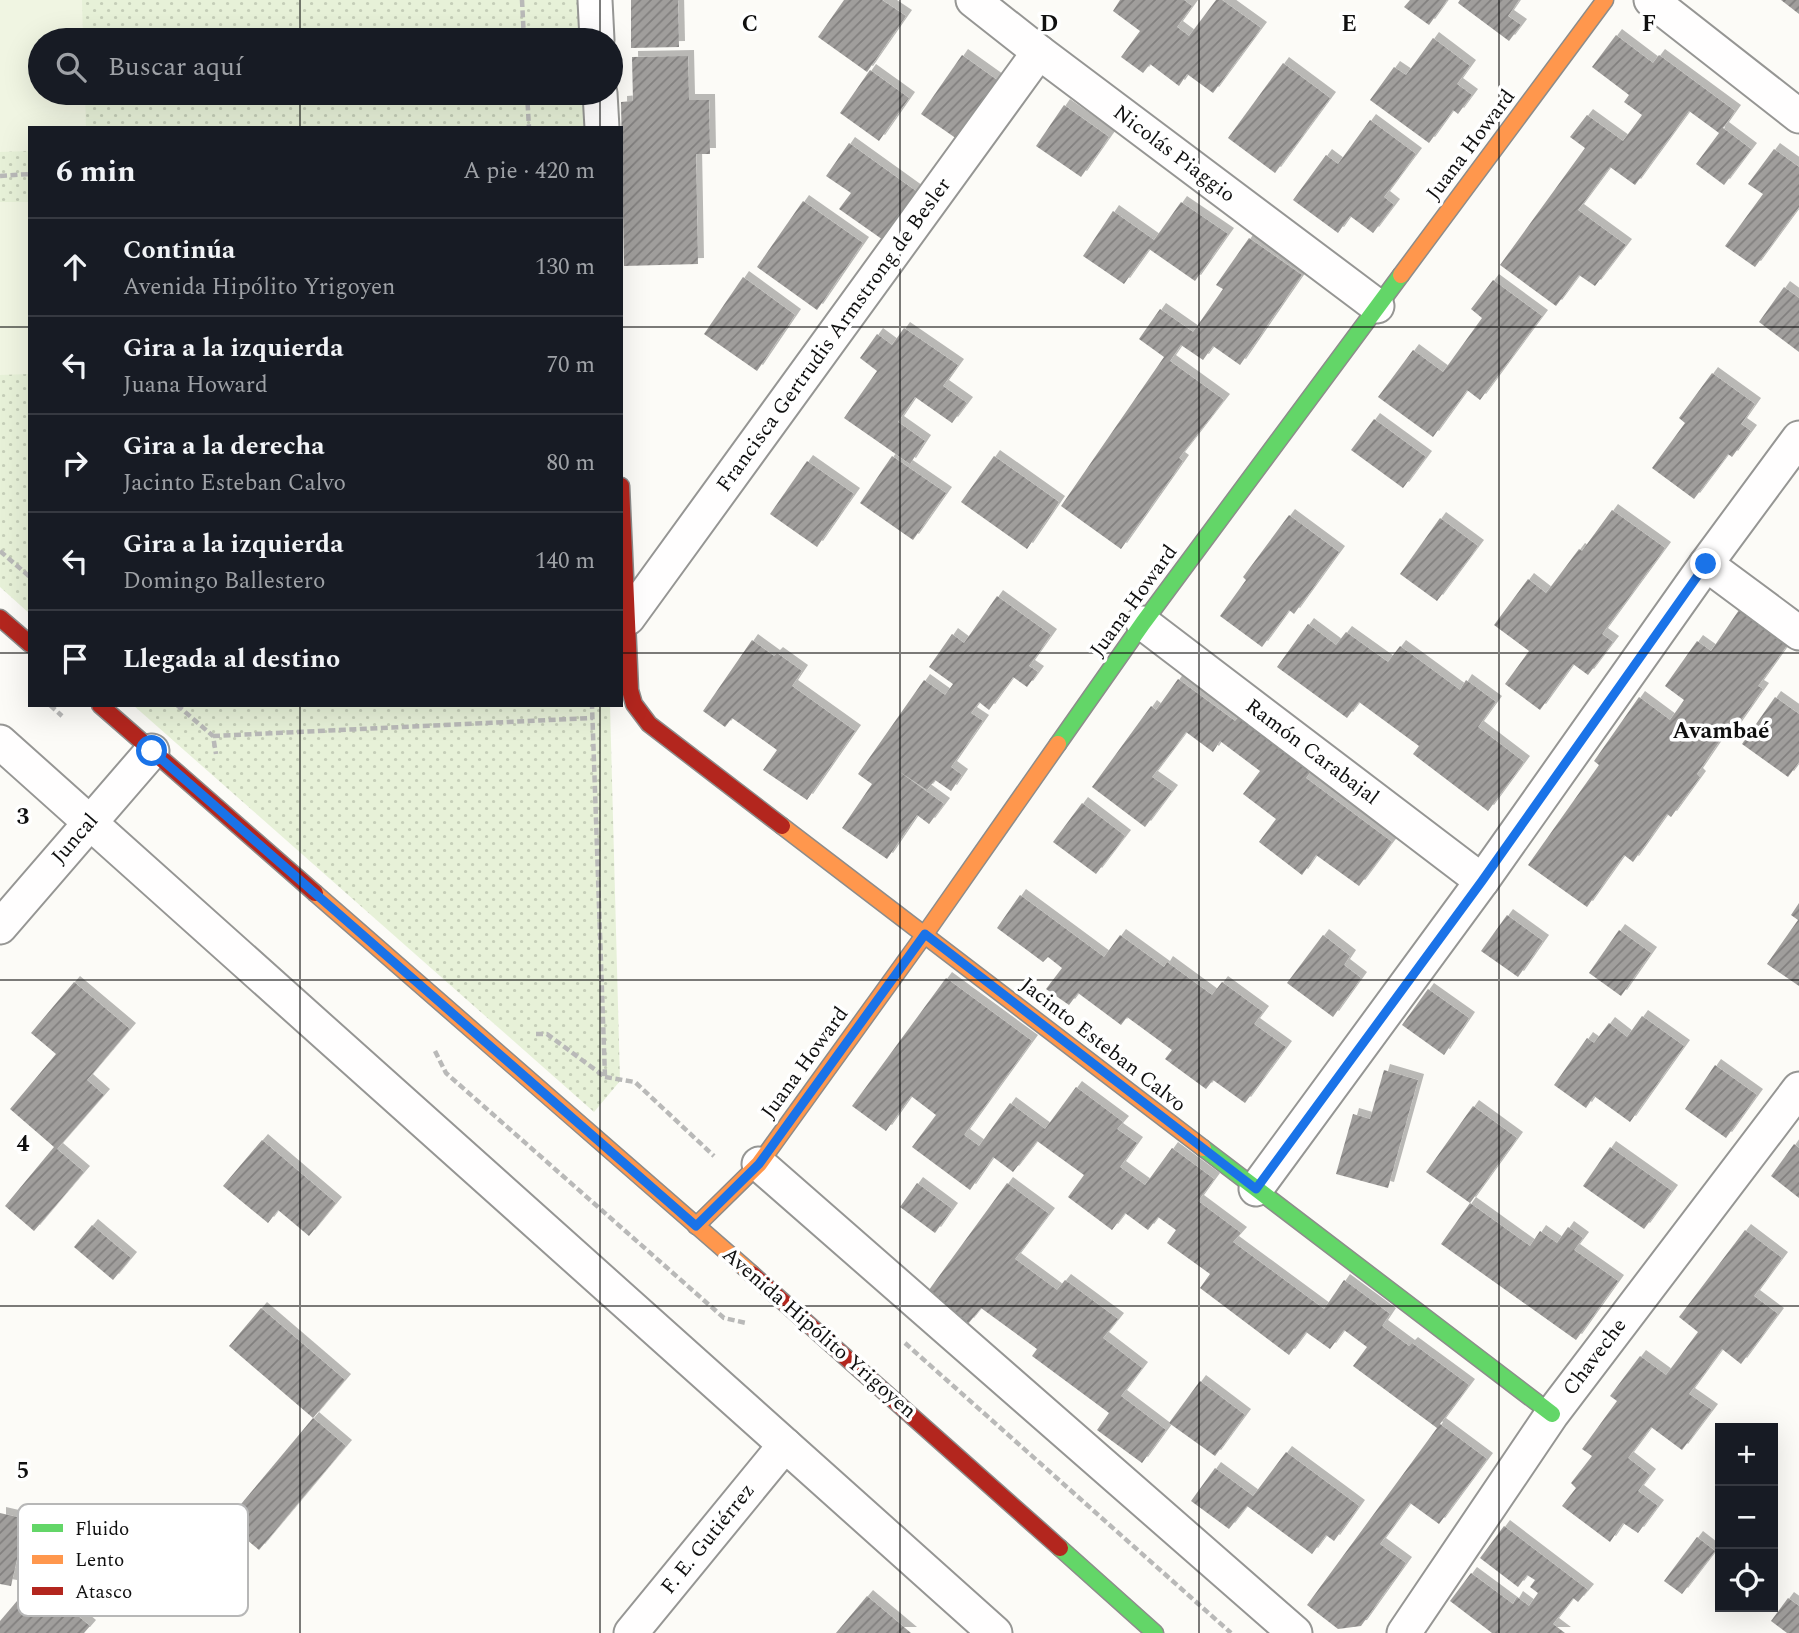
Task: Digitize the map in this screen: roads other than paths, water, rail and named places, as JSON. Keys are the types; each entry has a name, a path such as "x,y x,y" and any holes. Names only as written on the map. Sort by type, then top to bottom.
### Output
{"street":[{"path":"595,0 596,28"},
{"name":"Nicolás Piaggio","path":"973,0 1377,306"},
{"name":"Juana Howard","path":"696,1226 759,1164 925,934 1143,623 1605,0"},
{"path":"1651,0 1799,116"},
{"name":"Francisca Gertrudis Armstrong de Besler","path":"628,618 1039,52"},
{"path":"601,105 602,126"},
{"path":"1256,1189 1482,881 1706,564 1799,438"},
{"path":"623,524 628,618"},
{"path":"1706,564 1799,633"},
{"path":"0,618 28,642"},
{"name":"Jacinto Esteban Calvo","path":"628,618 630,690 634,704 649,724 1552,1415"},
{"name":"Ramón Carabajal","path":"1143,623 1482,881"},
{"name":"Avenida Hipólito Yrigoyen","path":"102,707 866,1374 1155,1633"},
{"path":"0,742 995,1633"},
{"name":"Juncal","path":"0,927 152,751"},
{"name":"Chaveche","path":"1404,1633 1552,1415 1796,1101"},
{"path":"759,1164 1295,1633"},
{"name":"F. E. Gutiérrez","path":"631,1633 785,1445"}],"district":[{"name":"Avambaé","path":"1721,731"}]}
